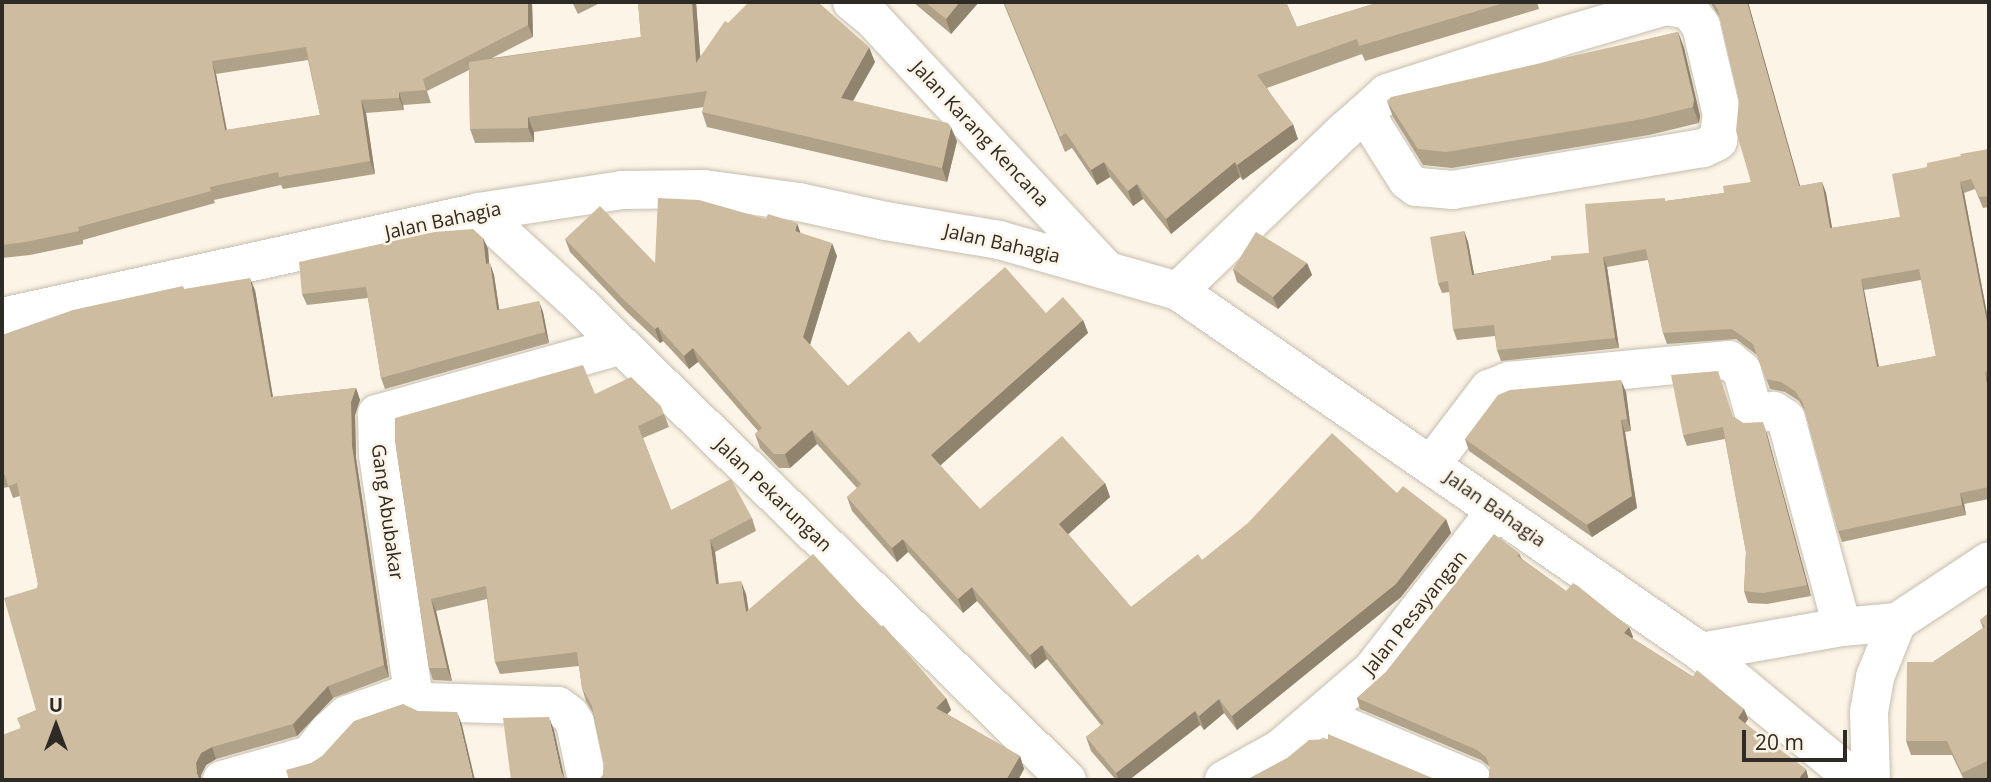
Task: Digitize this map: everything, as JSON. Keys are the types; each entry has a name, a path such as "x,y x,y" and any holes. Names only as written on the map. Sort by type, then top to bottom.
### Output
{"street":[{"name":"Jalan Karang Kencana","path":"852,2 873,19 1105,269"},
{"path":"1178,292 1365,113 1387,93 1665,6 1689,10 1701,26 1722,115 1718,141 1703,148 1453,190 1416,187 1407,180 1365,113"},
{"name":"Jalan Bahagia","path":"2,317 479,212 622,190 704,190 799,202 886,221 999,240 1178,292 1701,652 1856,780"},
{"name":"Jalan Pekarungan","path":"479,212 573,298 1067,780"},
{"name":"Gang Abubakar","path":"413,692 378,455 376,415 380,411 620,346"},
{"path":"1431,465 1489,389 1508,381 1729,360 1742,371 1754,414 1774,411 1786,419 1842,627"},
{"name":"Jalan Pesayangan","path":"1224,780 1280,749 1372,670 1496,511"},
{"path":"1701,652 1842,627 1897,622 1989,561"},
{"path":"1871,780 1869,712 1875,677 1897,622"},
{"path":"222,780 310,755 347,715 413,692 423,702 558,706 570,715 575,723 587,780"},
{"path":"1321,716 1472,780"}],"building":[{"path":"2,2 528,2 528,25 423,79 426,90 399,92 399,98 361,100 370,161 279,177 278,172 210,187 211,191 78,227 79,231 2,245","holes":["306,47 320,115 225,130 212,61"]},
{"path":"638,2 692,2 696,63 725,21 728,23 749,2 818,2 869,47 841,98 948,123 951,127 942,168 702,112 707,91 528,117 528,128 470,129 469,62 641,37"},
{"path":"925,2 960,2 946,19"},
{"path":"1004,2 1286,2 1297,27 1380,2 1507,2 1359,46 1357,39 1257,75 1293,124 1237,165 1235,162 1166,219 1137,184 1128,191 1104,162 1091,170 1066,133 1060,137"},
{"path":"1713,2 1747,2 1799,186 1822,182 1830,228 1900,217 1892,174 1927,167 1927,163 1961,156 1960,154 1989,149 1989,196 1979,197 1971,179 1960,182 1989,333 1989,371 1985,372 1989,397 1989,487 1960,493 1962,505 1838,531 1803,403 1795,391 1781,382 1766,379 1753,344 1732,329 1663,333 1646,249 1603,257 1615,338 1497,350 1494,325 1453,329 1448,281 1438,283 1430,237 1464,231 1472,275 1551,260 1551,256 1589,253 1585,204 1665,198 1665,201 1724,193 1723,186 1751,182 1736,131 1739,99 1718,10","holes":["1919,269 1936,356 1877,367 1861,279"]},
{"path":"1678,32 1694,100 1693,107 1643,119 1446,152 1418,149 1387,101 1391,97"},
{"path":"658,198 699,200 766,219 768,214 797,223 795,231 832,243 803,337 848,386 909,331 919,343 1005,267 1046,313 1063,297 1083,320 931,455 980,509 1062,436 1105,483 1059,524 1131,607 1198,554 1202,560 1248,523 1332,433 1397,493 1403,486 1446,519 1396,584 1232,716 1219,699 1199,716 1195,711 1116,773 1086,737 1104,723 1042,645 1030,655 972,587 958,599 903,539 892,548 847,497 861,484 812,430 785,454 774,454 755,434 762,428 693,348 684,356 658,327 655,329 622,298 565,239 600,206 655,263"},
{"path":"473,229 483,238 497,310 539,301 545,332 381,378 366,287 302,294 299,262 434,232"},
{"path":"1256,232 1307,263 1273,297 1233,269"},
{"path":"250,278 271,397 356,388 351,402 352,446 384,665 328,686 293,724 212,747 201,753 196,763 200,780 2,780 2,735 21,728 17,718 36,710 4,598 37,588 38,584 17,483 8,486 5,475 2,475 2,335 73,310 183,286 184,289"},
{"path":"583,365 595,394 631,377 661,406 664,414 638,426 671,510 731,479 752,518 710,540 716,584 741,581 746,612 813,554 881,627 883,625 946,698 936,708 1020,756 1006,780 599,780 603,775 604,763 592,706 582,688 577,652 495,662 486,586 431,599 447,668 429,668 395,440 395,418"},
{"path":"1718,371 1733,417 1743,423 1763,422 1807,585 1763,593 1744,591 1746,552 1723,427 1683,435 1671,375"},
{"path":"1621,380 1627,419 1621,420 1632,496 1587,525 1465,439 1498,395 1510,390"},
{"path":"1494,534 1519,553 1517,556 1566,591 1573,583 1578,586 1629,627 1624,633 1693,677 1697,670 1744,709 1738,718 1806,769 1798,780 1487,780 1490,768 1486,757 1477,750 1357,698 1385,673"},
{"path":"1989,613 1989,760 1962,773 1947,741 1906,741 1907,662 1933,662 1985,627 1980,620"},
{"path":"403,704 418,711 457,712 473,780 289,780 286,770 311,763 322,756 354,721"},
{"path":"549,717 565,780 511,780 503,718"},
{"path":"1328,734 1437,780 1246,780 1287,758 1309,740 1328,739"}]}
